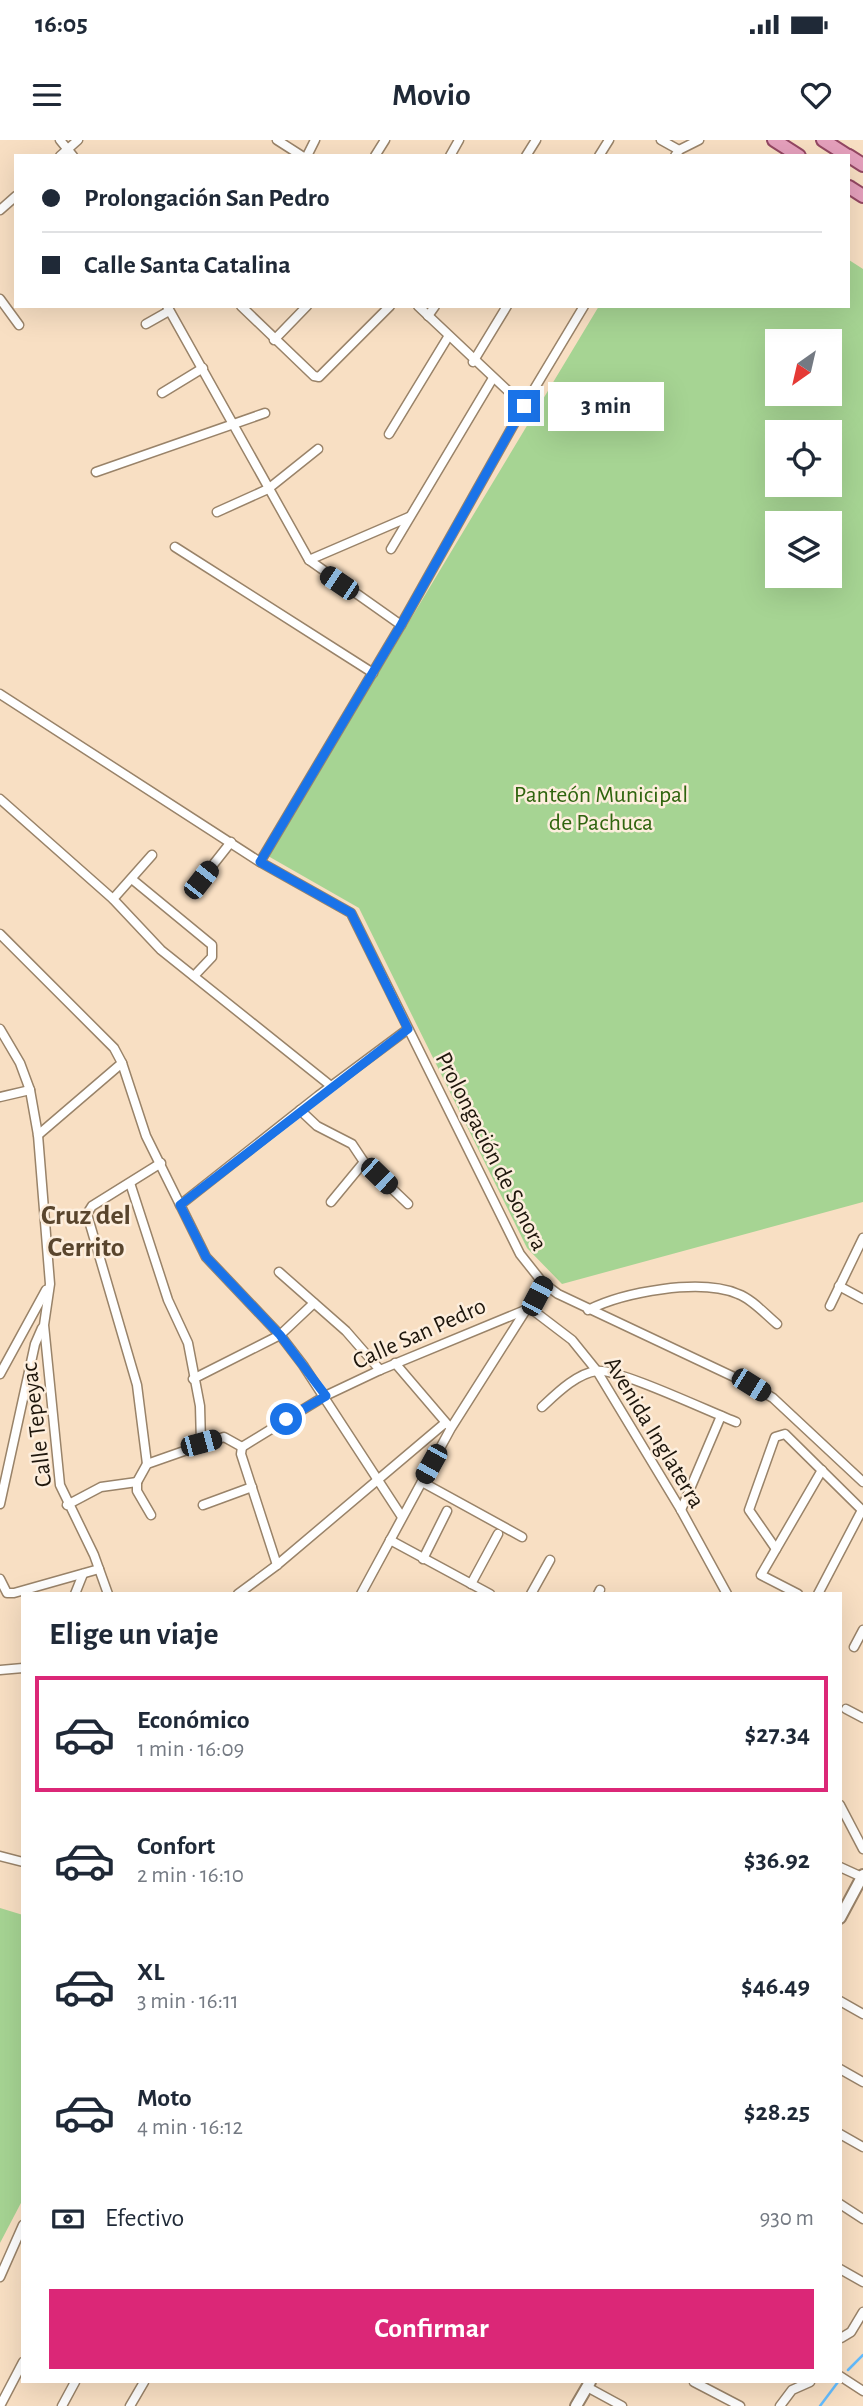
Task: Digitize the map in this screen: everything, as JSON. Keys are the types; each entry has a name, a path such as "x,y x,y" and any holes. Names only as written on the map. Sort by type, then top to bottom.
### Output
{"main road":[{"path":"774,140 796,154"},
{"path":"823,140 846,154"}],"street":[{"path":"60,140 71,152 78,140"},
{"path":"277,140 302,154"},
{"path":"661,140 677,153 699,140"},
{"path":"0,210 14,198"},
{"path":"0,299 19,325"},
{"path":"146,324 168,308 309,560 401,625"},
{"path":"243,308 274,340 314,376 319,377 388,308"},
{"path":"274,340 305,308"},
{"path":"420,308 473,362 524,406"},
{"path":"428,316 434,308"},
{"path":"473,362 506,308"},
{"path":"260,862 401,625 524,406 583,308"},
{"path":"389,434 449,337"},
{"path":"162,393 203,368"},
{"path":"391,549 494,378"},
{"path":"96,472 265,413"},
{"path":"217,512 268,489 318,449"},
{"path":"309,560 409,517"},
{"path":"176,547 373,673"},
{"name":"Prolongación de Sonora","path":"0,694 260,862 351,913 520,1254 543,1283 588,1310 762,1392 863,1482"},
{"path":"0,799 113,900 138,929 328,1087"},
{"path":"201,880 231,842"},
{"path":"113,900 152,855"},
{"path":"132,880 214,949 212,957 194,976"},
{"path":"0,934 114,1048 122,1063 146,1136 206,1257 280,1335 326,1396 402,1517"},
{"path":"180,1205 328,1087 408,1029"},
{"name":"Calle Tepeyac","path":"0,1030 20,1063 30,1090 38,1135 50,1284 44,1325 60,1485 107,1592"},
{"path":"38,1135 122,1063"},
{"path":"0,1097 30,1090"},
{"path":"300,1110 317,1126 352,1144 364,1162 408,1204"},
{"path":"331,1202 364,1162"},
{"path":"147,1464 131,1362 116,1320 87,1214 92,1206 161,1163"},
{"path":"130,1183 168,1300 188,1343 200,1406 201,1443"},
{"path":"830,1306 863,1238"},
{"path":"279,1272 346,1331 380,1370"},
{"path":"363,1592 422,1482 448,1426 530,1308 543,1283"},
{"name":"Calle Tepeyac","path":"0,1374 50,1284"},
{"path":"839,1286 863,1299"},
{"path":"588,1310 601,1303 668,1289 717,1288 740,1294 777,1324"},
{"path":"193,1378 280,1335 314,1303"},
{"name":"Calle San Pedro","path":"242,1447 326,1396 396,1363 530,1308"},
{"name":"Avenida Inglaterra","path":"530,1308 572,1340 597,1371 681,1510 726,1592"},
{"path":"0,1504 35,1344 44,1325"},
{"path":"396,1363 448,1426"},
{"path":"542,1407 561,1390 597,1371 618,1375 736,1422"},
{"path":"681,1510 721,1416"},
{"path":"251,1590 379,1478 448,1426"},
{"path":"776,1549 749,1510 775,1437 785,1434 863,1510 819,1592"},
{"path":"151,1515 137,1491 136,1482 147,1464 223,1437 242,1447 241,1454 277,1565"},
{"path":"794,1592 761,1575 821,1470"},
{"path":"67,1505 101,1487 136,1482"},
{"path":"422,1482 522,1537"},
{"path":"203,1505 253,1487"},
{"path":"423,1559 447,1511"},
{"path":"471,1584 498,1534"},
{"path":"390,1540 486,1592"},
{"path":"532,1592 550,1560"},
{"path":"0,1579 7,1593 99,1569"},
{"path":"76,1592 83,1574"},
{"path":"853,1647 863,1630"},
{"path":"0,1670 21,1668"},
{"path":"846,1709 863,1718"},
{"path":"842,1809 863,1849"},
{"path":"0,1856 21,1861"},
{"path":"842,1868 862,1876 842,1913"},
{"path":"842,2002 863,2014"},
{"path":"842,2070 863,2082"},
{"path":"842,2135 863,2147"},
{"path":"842,2205 863,2219"},
{"path":"0,2277 21,2230"},
{"path":"842,2270 863,2282"},
{"path":"842,2338 851,2332 863,2312"},
{"path":"0,2406 21,2366"},
{"path":"842,2377 863,2392"},
{"path":"62,2406 74,2383"},
{"path":"130,2406 143,2383"},
{"path":"696,2383 740,2406"},
{"path":"780,2406 792,2390 806,2383"},
{"path":"576,2406 588,2385 622,2406"}],"green space":[{"name":"Panteón Municipal de Pachuca","path":"850,261 863,269 863,1202 562,1284 527,1248 359,908 268,856 598,308 850,308"},
{"path":"0,1908 21,1914 21,2203 0,2243"}],"waterway":[{"path":"848,2370 863,2355"},
{"path":"820,2406 837,2383"}],"district":[{"name":"Cruz del Cerrito","path":"86,1230"}],"route":[{"path":"286,1419 326,1396 280,1335 206,1257 180,1205 408,1029 351,913 260,862 401,625 524,406"}]}
